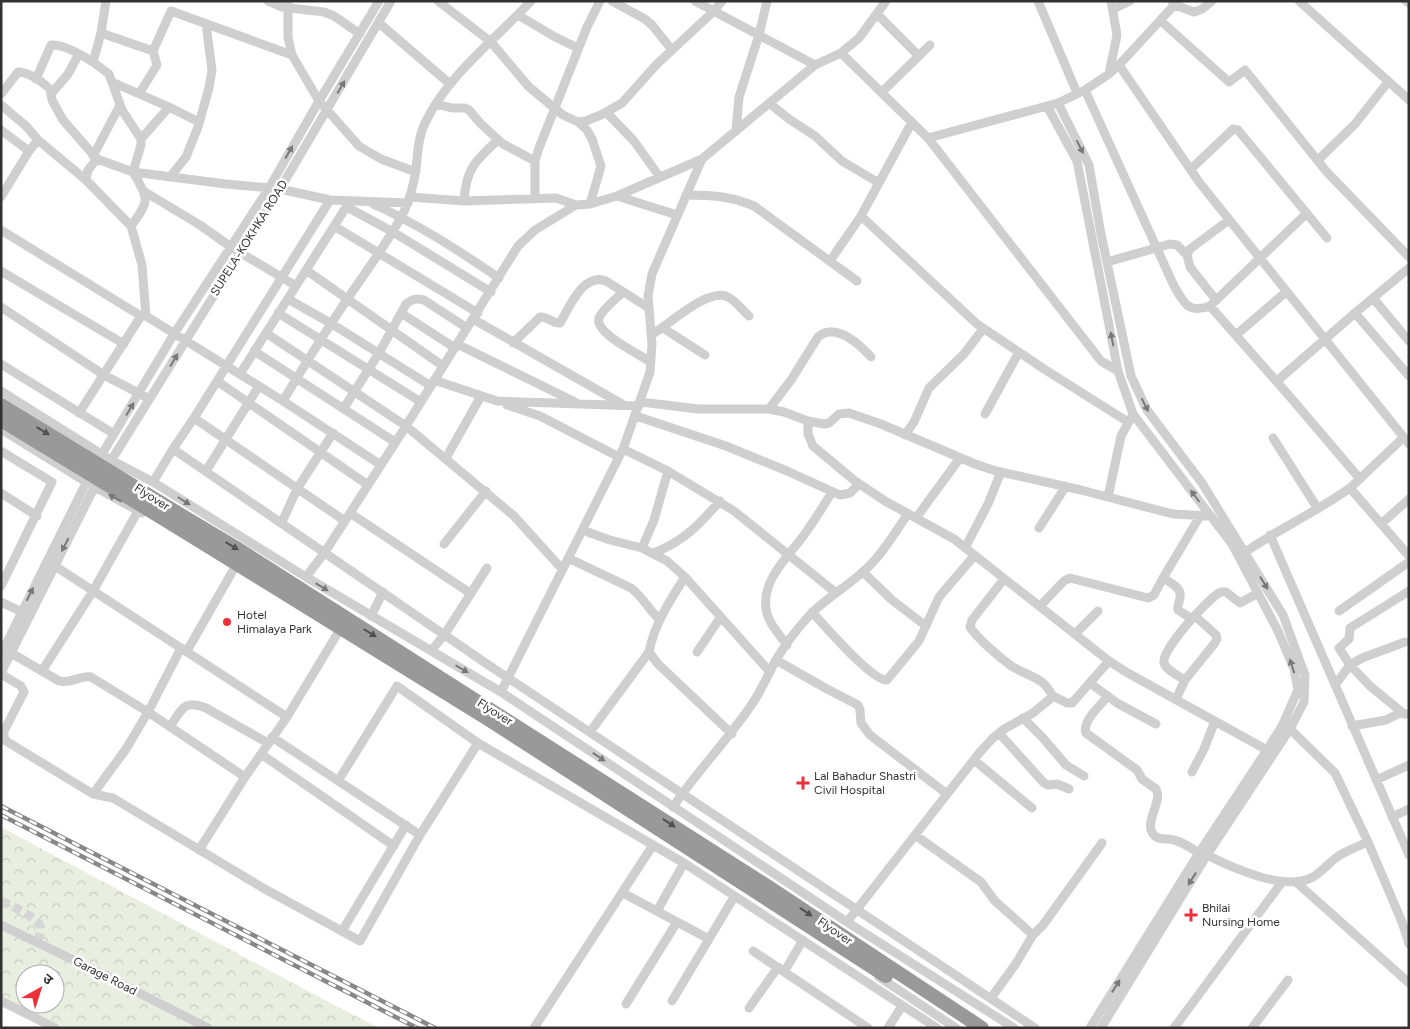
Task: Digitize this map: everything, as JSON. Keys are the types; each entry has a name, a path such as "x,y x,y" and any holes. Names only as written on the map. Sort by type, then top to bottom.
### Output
{"highway":[{"name":"Flyover","path":"1,405 238,549 767,886 982,1028"},
{"name":"Flyover","path":"1,420 234,561 488,719 967,1028"}],"street":[{"path":"93,62 101,33 106,1"},
{"path":"268,1 324,12 334,16 360,34"},
{"name":"SUPELA-KOKHKA ROAD","path":"90,485 101,454 174,334 269,188 379,1"},
{"name":"SUPELA-KOKHKA ROAD","path":"90,485 104,472 150,400 280,189 391,1"},
{"path":"438,1 491,42 529,86 571,120 578,122 586,121 622,103 657,64 714,11 722,1"},
{"path":"1,94 18,72 23,72 36,79 50,89 52,100 63,120 95,157 133,172 280,189 348,204 368,202 408,203 416,172 418,144 426,122 436,104 450,84 531,1"},
{"path":"534,197 535,161 539,148 578,48 600,1"},
{"path":"612,1 645,19 672,50"},
{"path":"694,1 815,65"},
{"path":"736,130 739,97 759,35 767,1"},
{"path":"410,197 464,201 534,197 556,198 576,205 590,204 617,196 659,176 702,159 815,65 841,53 859,38 886,1"},
{"path":"1038,1 1156,248 1183,301 1193,309 1202,309 1213,303 1307,213"},
{"path":"1109,74 1117,35 1112,5 1130,1"},
{"path":"928,138 1058,103 1081,91 1119,66 1161,21 1175,2 1194,12 1202,9 1212,1"},
{"path":"1299,1 1409,100"},
{"path":"288,5 288,37 292,55 319,101 359,146 381,159 416,172"},
{"path":"139,94 157,66 153,51 171,11 292,55"},
{"path":"876,14 919,56"},
{"path":"518,15 578,48"},
{"path":"1161,21 1229,82 1245,70 1318,160 1409,257"},
{"path":"378,23 450,84"},
{"path":"170,177 186,157 209,88 212,70 206,24"},
{"path":"101,33 153,51"},
{"path":"36,79 51,45 57,45 79,54 109,74 120,105 140,139 133,172 145,192 146,200 143,209 131,226"},
{"path":"882,92 930,45"},
{"path":"841,53 928,138 1102,361 1118,372"},
{"path":"51,94 68,74 79,54"},
{"path":"1119,66 1191,170 1229,220 1406,441 1350,488 1318,509 1270,535 1245,552"},
{"path":"112,82 199,122"},
{"path":"1318,160 1355,124 1388,82"},
{"path":"769,103 788,119 815,136 842,161 878,184"},
{"path":"1058,103 1089,166 1131,376 1147,410 1202,483 1283,615 1305,675 1304,702 1090,1028"},
{"path":"1,104 26,126 38,140 86,180 131,226 142,265 143,316 79,413"},
{"path":"436,104 469,110 498,140 535,161"},
{"path":"86,180 88,170 120,105"},
{"path":"1047,106 1077,161 1118,372 1133,414 1232,544 1278,630 1294,669 1298,690 1286,727 1267,750 1203,854 1101,1028"},
{"path":"140,139 169,107"},
{"path":"606,112 634,141 659,176"},
{"path":"578,122 592,139 601,166 590,204"},
{"path":"830,261 860,216 912,122"},
{"path":"1,130 29,151"},
{"path":"1191,170 1230,132 1238,130 1327,238"},
{"path":"1,196 38,140"},
{"path":"464,201 465,184 469,173 484,153 498,140"},
{"path":"501,692 621,453 636,416 650,372 651,335 648,296 652,274 702,159"},
{"path":"145,192 296,286"},
{"path":"686,195 720,195 754,206 857,281"},
{"path":"617,196 677,215"},
{"path":"283,401 347,300 381,253 402,216 410,197"},
{"path":"153,482 330,200"},
{"path":"368,202 402,216 446,241 499,278"},
{"path":"240,374 348,204"},
{"path":"348,204 491,292"},
{"path":"306,577 325,552 406,426 518,246 535,230 576,205"},
{"path":"860,216 935,287 983,328 1128,422"},
{"path":"1187,255 1190,249 1229,220"},
{"path":"334,226 381,253 513,343 625,406"},
{"path":"1,243 4,232 240,374 381,465"},
{"path":"1107,262 1174,244 1187,255 1190,267 1236,335 1360,479"},
{"path":"1277,381 1409,268"},
{"path":"306,270 443,366"},
{"path":"1,271 124,344"},
{"path":"513,343 540,317 560,323 579,290 594,280 602,279 606,281 649,308"},
{"path":"623,292 604,312 599,323 607,335 651,362"},
{"path":"1236,335 1286,292"},
{"path":"651,335 699,302 717,295 728,297 749,316"},
{"path":"344,408 379,353 401,313 411,300 417,298 424,300 467,328"},
{"path":"1373,298 1409,341"},
{"path":"288,299 432,383 481,396 540,416 621,453 668,471 720,501 835,592"},
{"path":"1,307 104,375 150,400"},
{"path":"278,313 420,402"},
{"path":"401,313 456,346 577,404"},
{"path":"1355,313 1409,376"},
{"path":"663,328 704,355"},
{"path":"905,435 914,422 929,388 964,354 983,328"},
{"path":"769,409 780,397 822,333 833,332 845,336 871,357"},
{"path":"266,333 406,426 514,516 562,569"},
{"path":"254,351 395,442"},
{"path":"985,414 1018,352"},
{"path":"1,364 114,434"},
{"path":"217,381 368,485"},
{"path":"206,471 259,386"},
{"path":"1,391 101,454 153,482 306,577 501,692 847,922 1014,1028"},
{"path":"446,458 481,396"},
{"path":"497,401 625,406 640,404 698,409 769,409 824,424 829,423 839,414 849,413 960,458 1001,472 1066,486 1173,514 1210,516"},
{"path":"1108,497 1121,436 1133,414"},
{"path":"636,416 726,446 832,492 846,495 859,484"},
{"path":"194,418 297,488 470,593"},
{"path":"808,421 808,434 813,446 859,484 884,501 954,539 1109,660 1267,750"},
{"path":"1,429 90,485 235,567 339,631 956,1028"},
{"path":"282,522 297,488 333,433"},
{"path":"1273,438 1318,509"},
{"path":"173,449 682,794 1035,1028"},
{"path":"1,451 52,482 37,516 1,586"},
{"path":"673,807 732,734 795,632 812,612 874,562 960,458"},
{"path":"642,548 654,520 668,471"},
{"path":"965,548 988,504 1001,472"},
{"path":"5,652 55,566 90,485"},
{"path":"90,485 22,612 5,652 1,673 21,686 24,692 4,731 6,741 93,794 113,798 360,941 420,835 478,743"},
{"path":"1039,528 1066,486"},
{"path":"1350,488 1409,556"},
{"path":"444,544 486,491"},
{"path":"786,645 770,621 766,608 766,592 832,492"},
{"path":"1,493 37,516"},
{"path":"1381,524 1409,499"},
{"path":"654,553 676,544 684,538 698,526 720,501"},
{"path":"42,671 93,591 138,511"},
{"path":"1040,606 1064,580 1070,578 1148,598 1154,594 1200,516"},
{"path":"582,530 610,540 642,548 668,561 770,672"},
{"path":"1270,535 1409,855"},
{"path":"812,612 873,674 883,680 890,678 919,641 939,596 974,556"},
{"path":"568,558 631,588 640,595 649,609 660,620"},
{"path":"1339,611 1409,562"},
{"path":"55,566 286,717"},
{"path":"93,794 126,749 235,567"},
{"path":"431,651 445,634 487,568"},
{"path":"863,572 892,600 926,626"},
{"path":"590,732 649,652 660,620 684,577"},
{"path":"1163,578 1178,588 1181,594 1177,606 1178,610 1193,618 1216,635 1214,644 1185,680 1176,699"},
{"path":"1004,579 972,620 970,627 1011,666 1042,682 1053,697 1067,704 1072,703 1109,660"},
{"path":"1406,714 1370,686 1350,665 1339,648 1349,639 1348,632 1350,628 1409,591"},
{"path":"371,616 383,592"},
{"path":"1185,680 1168,668 1164,661 1169,648 1193,618 1219,593 1226,592 1240,602 1258,593"},
{"path":"1,602 22,612"},
{"path":"1076,634 1098,611"},
{"path":"697,652 720,618"},
{"path":"200,850 339,631"},
{"path":"1335,685 1350,665 1362,658 1405,642"},
{"path":"5,652 59,681 65,682 83,676 92,677 246,777"},
{"path":"649,652 658,664 732,734"},
{"path":"776,660 858,705 861,723 870,735 946,794"},
{"path":"1090,683 1131,712 1156,724"},
{"path":"338,781 397,686 478,743 684,863 932,1027"},
{"path":"1108,696 1087,722 1086,734 1138,770 1142,779 1156,789 1158,795 1150,826 1152,833 1161,839 1181,842 1231,867 1282,882 1296,882 1314,876 1344,852 1368,842"},
{"path":"847,922 974,760 999,734 1033,713 1053,697"},
{"path":"170,727 186,705 198,704 270,740 338,781 420,835"},
{"path":"1352,726 1386,720 1400,713 1406,714"},
{"path":"1023,718 1062,761 1084,776"},
{"path":"1192,772 1215,721"},
{"path":"1286,727 1335,773 1405,920 1409,944"},
{"path":"999,734 1044,783 1048,785 1057,784 1069,789"},
{"path":"261,754 394,846"},
{"path":"974,760 1032,808"},
{"path":"1376,780 1409,766"},
{"path":"1392,817 1409,809"},
{"path":"342,931 406,825"},
{"path":"915,836 981,882 995,901 1033,935"},
{"path":"991,998 1015,965 1033,935 1043,925 1102,843"},
{"path":"534,1028 653,845"},
{"path":"656,911 684,863"},
{"path":"1174,1028 1282,882"},
{"path":"1296,882 1409,983"},
{"path":"623,893 709,940"},
{"path":"672,1001 734,897"},
{"path":"626,1004 677,922"},
{"name":"Garage Road","path":"1,925 208,1028"},
{"path":"750,1008 803,940"},
{"path":"753,951 868,1028"},
{"path":"1252,1028 1288,980"},
{"path":"1,1001 55,1028"},
{"path":"888,1028 902,1006"}],"green space":[{"path":"1,827 379,1028 55,1028 27,1014 65,1014 65,964 15,964 15,1008 1,1001"}],"tunnel":[{"path":"1,901 23,912 38,923 40,930 37,943"}],"railway":[{"path":"1,806 435,1028"},
{"path":"1,815 417,1028"}],"place":[{"name":"Hotel Himalaya Park","path":"227,622"},
{"name":"Lal Bahadur Shastri Civil Hospital","path":"803,783"},
{"name":"Bhilai Nursing Home","path":"1191,915"}]}
